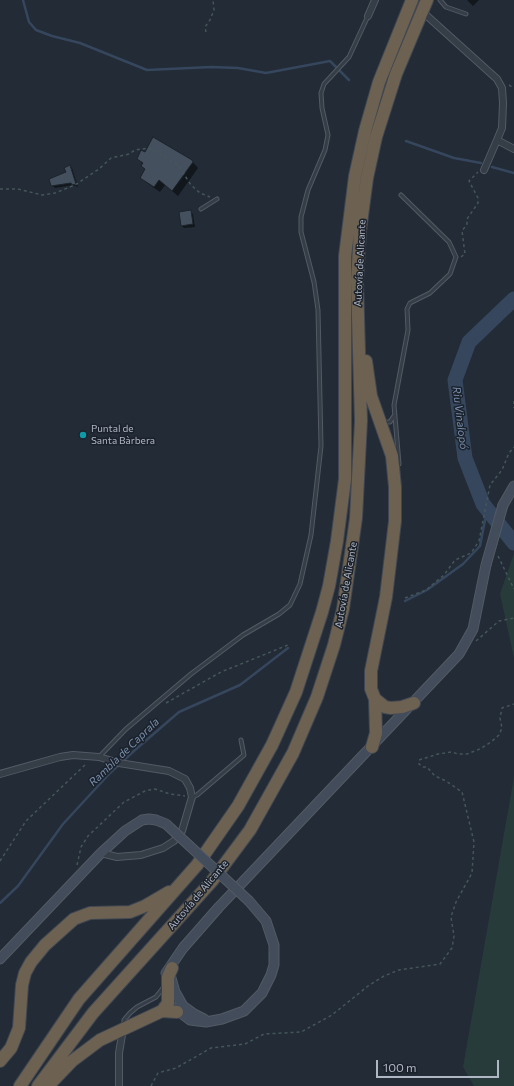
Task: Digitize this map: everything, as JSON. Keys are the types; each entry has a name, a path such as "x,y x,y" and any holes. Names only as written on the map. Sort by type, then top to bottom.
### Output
{"highway":[{"name":"Autovía de Alicante","path":"20,1086 79,999 197,865 238,806 272,745 296,692 322,612 338,540 345,478 345,256 350,207 365,131 379,82 412,0"},
{"name":"Autovía de Alicante","path":"38,1086 93,1013 212,881 250,830 293,753 314,704 334,646 343,609 356,518 360,421 357,281 360,232 367,178 386,103 414,28 427,0"},
{"path":"414,28 426,15 433,0"},
{"path":"358,327 365,348 371,396 392,456 397,482 395,521 386,596 371,672 371,689 375,699 376,733 372,747"},
{"path":"375,699 379,703 391,708 414,703"},
{"path":"0,1061 11,1048 19,1028 22,985 25,973 31,962 45,945 74,919 90,912 130,912 145,906 179,886"},
{"path":"48,1086 72,1060 100,1040 162,1011 173,1004 168,977 173,963"}],"main road":[{"path":"0,960 101,853 125,831 142,820 156,820 166,824 249,901 266,922 272,936 275,954 272,975 262,993 250,1006 234,1015 211,1021 190,1020 173,1004 164,986 165,974 234,891 372,747 414,703 459,654 473,629 486,565 502,505 514,486"},
{"path":"173,963 171,977 175,992 184,1006 196,1015 211,1021"}],"street":[{"path":"368,16 375,0"},
{"path":"426,15 497,79 502,88 502,128 484,170"},
{"path":"497,140 514,149"},
{"path":"0,774 60,757 96,757 119,763 170,771 179,775 188,784 192,796 182,831 174,841 163,848 131,857 109,856 101,853"},
{"path":"119,1086 119,1053 124,1028"}],"lane":[{"path":"440,0 446,7 466,14"},
{"path":"96,757 126,729 191,674 243,635 280,614 290,605 300,584 311,535 321,446 318,310 314,282 301,232 301,216 308,190 325,150 328,135 321,93 324,84 349,57 368,16"},
{"path":"399,466 395,414 397,384 408,330 407,309 410,303 430,293 450,274 456,257 449,242 401,195"},
{"path":"201,209 217,199"},
{"path":"380,421 390,422 395,414"},
{"path":"192,796 197,795 244,755 242,740"},
{"path":"124,1028 124,1020 130,1013 137,1006 156,998 164,986"},
{"path":"156,998 173,1004 188,1014 196,1015"}],"path":[{"path":"206,32 205,27 214,10 213,0"},
{"path":"0,189 18,189 42,195 55,193 80,182 99,169 111,158 129,154 135,150 149,148 178,165 191,185 200,193 211,198"},
{"path":"456,257 460,258 465,254 462,231 467,224 467,219 478,203 478,198 469,181 476,172 484,170"},
{"path":"514,401 514,408"},
{"path":"405,598 426,590 444,575 455,560 471,553 480,541 490,485 502,470 509,453 514,447"},
{"path":"497,554 514,589"},
{"path":"464,646 479,640 491,626 499,621 514,618"},
{"path":"162,705 221,672 288,645"},
{"path":"150,1086 158,1073 176,1068 211,1048 245,1044 264,1034 301,1032 332,1015 368,986 384,976 399,970 440,964 447,957 452,948 454,936 451,917 472,872 474,842 462,792 446,781 435,776 427,768 419,764 419,760 438,754 451,752 467,754 480,749 499,735 502,728 500,718 502,708 514,704"},
{"path":"0,861 26,821 96,757"},
{"path":"76,879 78,859 88,836 124,802 145,791 155,789 170,794 192,796"}],"shaded area":[{"path":"514,553 514,658 500,594"},
{"path":"514,777 514,1086 474,1086 463,1067"}],"building":[{"path":"153,137 193,162 172,191 159,180 154,187 140,178 145,169 141,166 143,163 137,159 141,150 145,152"},
{"path":"70,165 76,184 72,185 71,183 51,186 49,179 66,172 64,168"},
{"path":"191,210 193,224 181,226 179,212"}],"waterway":[{"path":"23,0 29,22 36,30 52,36 80,43 147,70 211,67 238,68 266,73 330,61 349,80"},
{"path":"406,141 454,158 481,163"},
{"path":"492,167 514,173"},
{"name":"Riu Vinalopó","path":"514,299 469,342 455,380 465,458 483,504 514,543"},
{"name":"Rambla de Caprala","path":"405,601 427,590 463,564 480,546 487,510"},
{"name":"Rambla de Caprala","path":"0,903 18,886 63,824 110,773 135,750 179,712 240,685 288,648"}],"place":[{"name":"Puntal de Santa Bàrbera","path":"83,435"}]}
